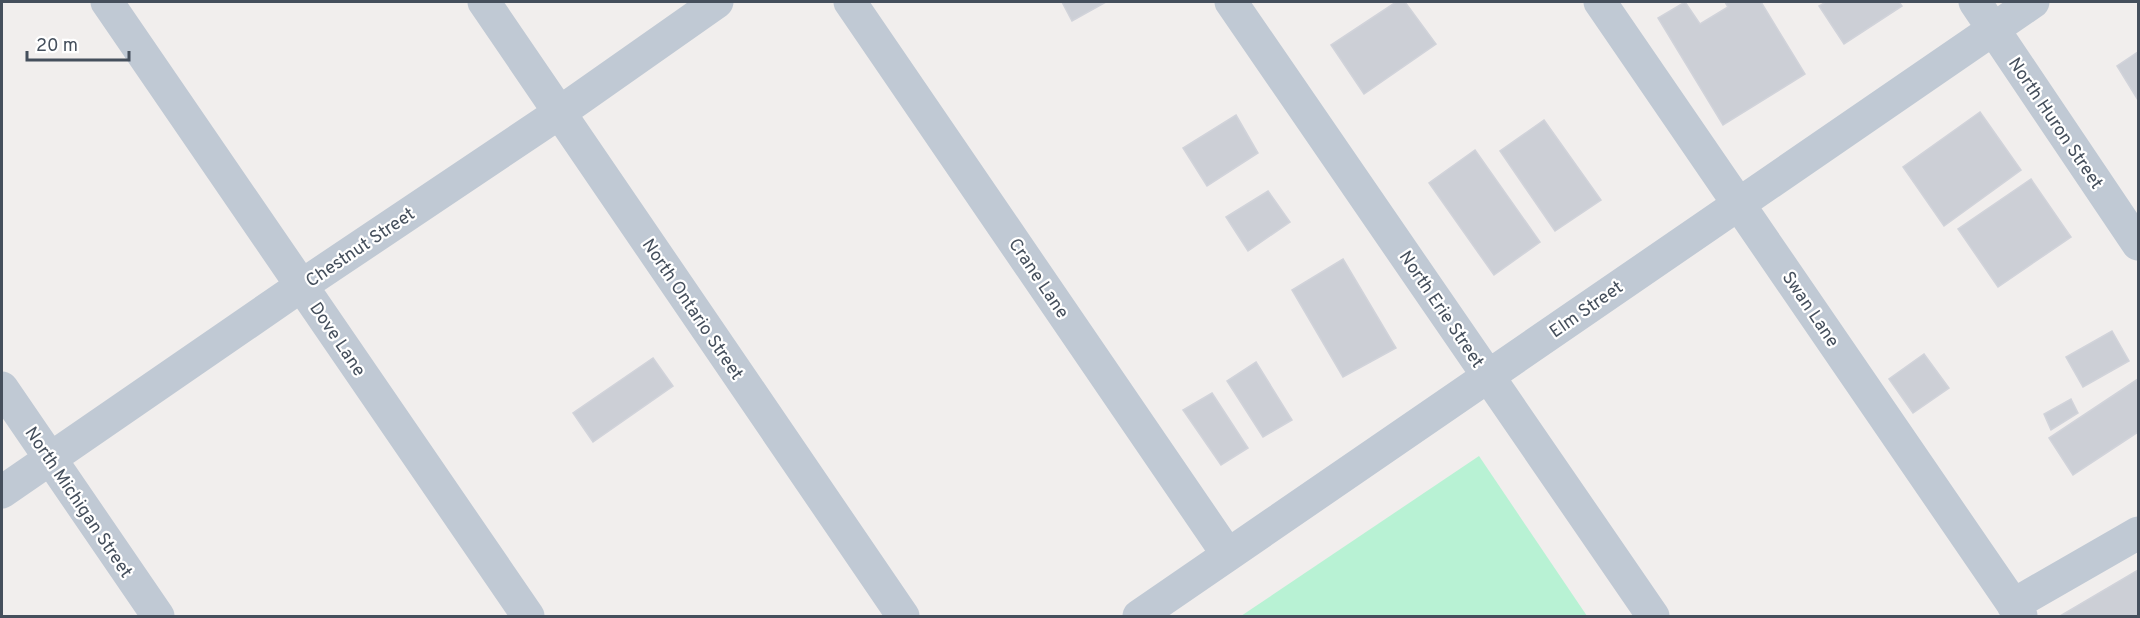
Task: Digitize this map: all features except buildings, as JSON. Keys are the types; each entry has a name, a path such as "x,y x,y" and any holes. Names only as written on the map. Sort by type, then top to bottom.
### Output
{"street":[{"name":"Dove Lane","path":"107,2 528,616"},
{"name":"North Ontario Street","path":"484,2 903,616"},
{"name":"Chestnut Street","path":"2,492 301,286 559,113 717,2"},
{"name":"Crane Lane","path":"850,2 1228,555"},
{"name":"North Erie Street","path":"1231,2 1653,616"},
{"name":"Swan Lane","path":"1600,2 2015,612"},
{"name":"North Huron Street","path":"1975,2 2139,244"},
{"name":"Elm Street","path":"1139,616 2033,2"},
{"name":"North Michigan Street","path":"2,388 158,616"},
{"path":"2015,612 2139,533"}],"green space":[{"path":"1479,456 1587,616 1241,616"}]}
